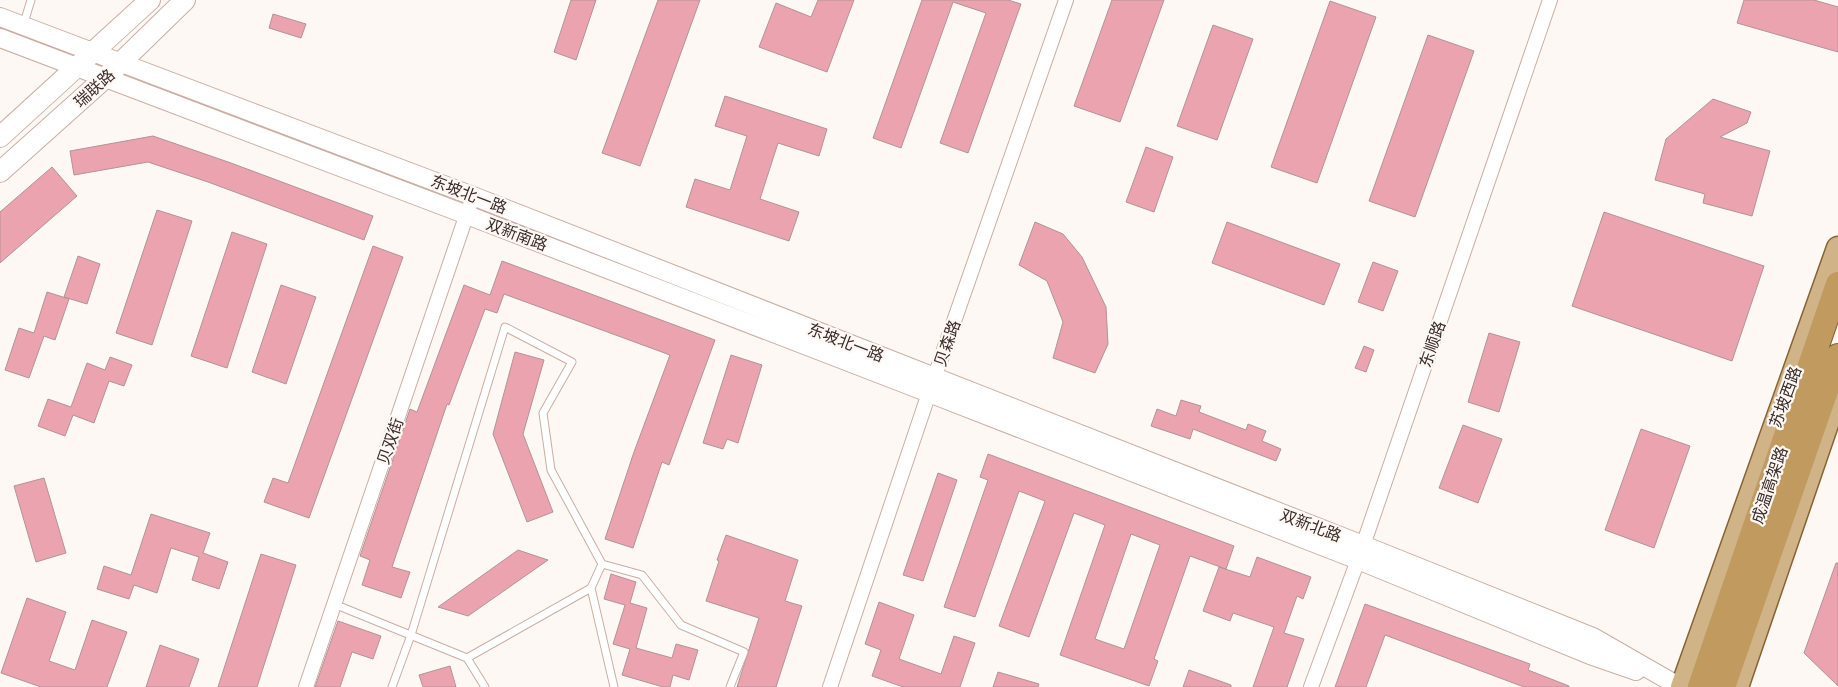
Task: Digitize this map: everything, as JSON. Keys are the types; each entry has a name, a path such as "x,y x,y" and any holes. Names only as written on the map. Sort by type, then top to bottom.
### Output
{"highway":[{"name":"成温高架路","path":"1700,687 1838,284"},
{"name":"成温高架路","path":"1723,687 1838,356"}],"main road":[{"name":"瑞联路","path":"0,137 150,0"},
{"name":"瑞联路","path":"0,172 105,78 185,0"},
{"name":"苏坡西路","path":"1680,687 1838,248"},
{"path":"1737,687 1838,392"}],"street":[{"name":"贝森路","path":"830,687 932,385 1066,0"},
{"name":"东顺路","path":"1311,687 1360,553 1550,0"},
{"name":"东坡北一路","path":"0,17 473,196 932,385"},
{"path":"0,38 105,78"},
{"name":"双新南路","path":"105,78 467,215 932,385"},
{"name":"贝双街","path":"306,687 473,196"},
{"name":"双新北路","path":"932,385 1360,553 1590,655 1680,687"}],"lane":[{"path":"23,26 31,0"},
{"path":"392,687 411,635 505,327 572,362 543,413 551,470 602,564 642,575 681,625 744,652 730,687"},
{"path":"467,658 591,588 602,564"},
{"path":"591,588 614,687"},
{"path":"334,604 467,658 484,687"}],"building":[{"path":"571,0 596,0 576,60 554,52"},
{"path":"658,0 700,0 640,166 602,153"},
{"path":"818,0 854,0 827,72 759,47 776,3 811,17"},
{"path":"922,0 1008,0 1021,4 968,153 940,143 986,13 953,2 901,148 873,138"},
{"path":"1112,0 1164,0 1120,122 1074,106"},
{"path":"1744,0 1814,0 1838,7 1838,52 1737,23"},
{"path":"1330,1 1376,17 1317,183 1271,167"},
{"path":"273,14 306,24 301,38 269,28"},
{"path":"1213,25 1253,39 1217,140 1177,126"},
{"path":"1428,35 1474,51 1415,217 1369,201"},
{"path":"725,96 827,129 819,156 778,143 760,199 799,212 789,241 686,207 695,179 730,190 747,136 715,126"},
{"path":"1713,99 1751,112 1747,123 1720,137 1770,151 1752,216 1703,203 1705,194 1655,180 1666,139"},
{"path":"153,136 373,216 364,240 208,182 148,162 74,175 70,151"},
{"path":"1146,147 1173,157 1154,212 1126,202"},
{"path":"52,167 77,196 0,263 0,212"},
{"path":"157,210 192,221 152,345 116,333"},
{"path":"1604,212 1764,266 1732,361 1572,306"},
{"path":"1035,222 1063,234 1082,257 1106,307 1108,344 1095,373 1053,358 1063,322 1047,281 1019,265"},
{"path":"1227,222 1340,264 1324,305 1212,263"},
{"path":"232,232 267,244 227,368 191,356"},
{"path":"373,246 403,257 309,518 264,502 273,478 288,483"},
{"path":"78,256 100,264 87,304 64,297"},
{"path":"502,261 715,340 669,465 662,462 633,548 605,539 634,452 670,355 504,294 497,313 485,309 449,405 447,404 392,567 410,572 401,598 362,585 370,560 360,556 410,409 417,412 464,285 490,295"},
{"path":"1373,262 1398,271 1383,311 1358,302"},
{"path":"281,285 316,297 286,384 252,372"},
{"path":"47,292 69,299 55,340 44,336 29,378 5,370 19,328 34,333"},
{"path":"1489,333 1520,342 1499,412 1468,402"},
{"path":"1364,346 1374,350 1366,372 1355,368"},
{"path":"515,352 544,360 523,434 553,512 527,522 493,434"},
{"path":"731,355 762,365 738,443 727,439 723,449 703,443"},
{"path":"110,357 132,365 124,386 109,381 94,423 73,415 65,436 38,426 48,399 71,407 87,363 105,370"},
{"path":"1181,400 1201,406 1199,412 1246,430 1248,424 1266,431 1262,441 1281,449 1276,461 1193,429 1190,439 1151,426 1157,409 1176,416"},
{"path":"1463,425 1502,439 1478,503 1439,488"},
{"path":"1641,429 1690,446 1654,548 1605,530"},
{"path":"988,454 1234,546 1226,569 1190,556 1154,659 1158,661 1149,686 1060,655 1105,525 1074,513 1029,637 999,626 1045,501 1019,491 975,617 944,607 988,480 980,477","holes":["1131,534 1160,545 1124,649 1095,639"]},
{"path":"938,473 957,480 923,581 903,575"},
{"path":"44,478 66,553 36,562 14,486"},
{"path":"151,514 210,533 203,553 228,562 219,589 192,580 199,557 171,548 157,593 134,585 129,599 97,589 104,566 131,575"},
{"path":"726,535 798,560 785,601 802,606 776,687 737,687 759,618 706,601"},
{"path":"518,550 548,560 468,616 438,607"},
{"path":"261,554 296,565 257,687 218,687"},
{"path":"1257,557 1311,577 1303,599 1297,596 1284,633 1304,639 1287,687 1253,687 1274,627 1233,613 1230,621 1203,611 1219,567 1250,577"},
{"path":"1836,563 1838,563 1838,686 1804,653"},
{"path":"611,574 636,582 630,603 647,608 636,648 672,658 676,644 698,650 689,680 673,675 670,687 663,687 622,675 630,649 613,644 625,605 604,599"},
{"path":"27,598 66,612 49,661 75,670 92,620 127,632 107,687 41,687 1,673"},
{"path":"879,602 914,615 899,659 941,674 954,636 975,643 960,687 903,687 872,676 881,650 865,644"},
{"path":"1365,604 1530,664 1528,670 1569,687 1524,687 1385,635 1366,687 1335,687"},
{"path":"338,621 381,636 373,659 352,652 340,687 315,687"},
{"path":"160,645 199,659 189,687 146,687"},
{"path":"450,666 456,687 423,687 419,675"},
{"path":"1189,670 1231,685 1231,687 1183,687"},
{"path":"998,672 1039,684 1038,687 993,687"}]}
